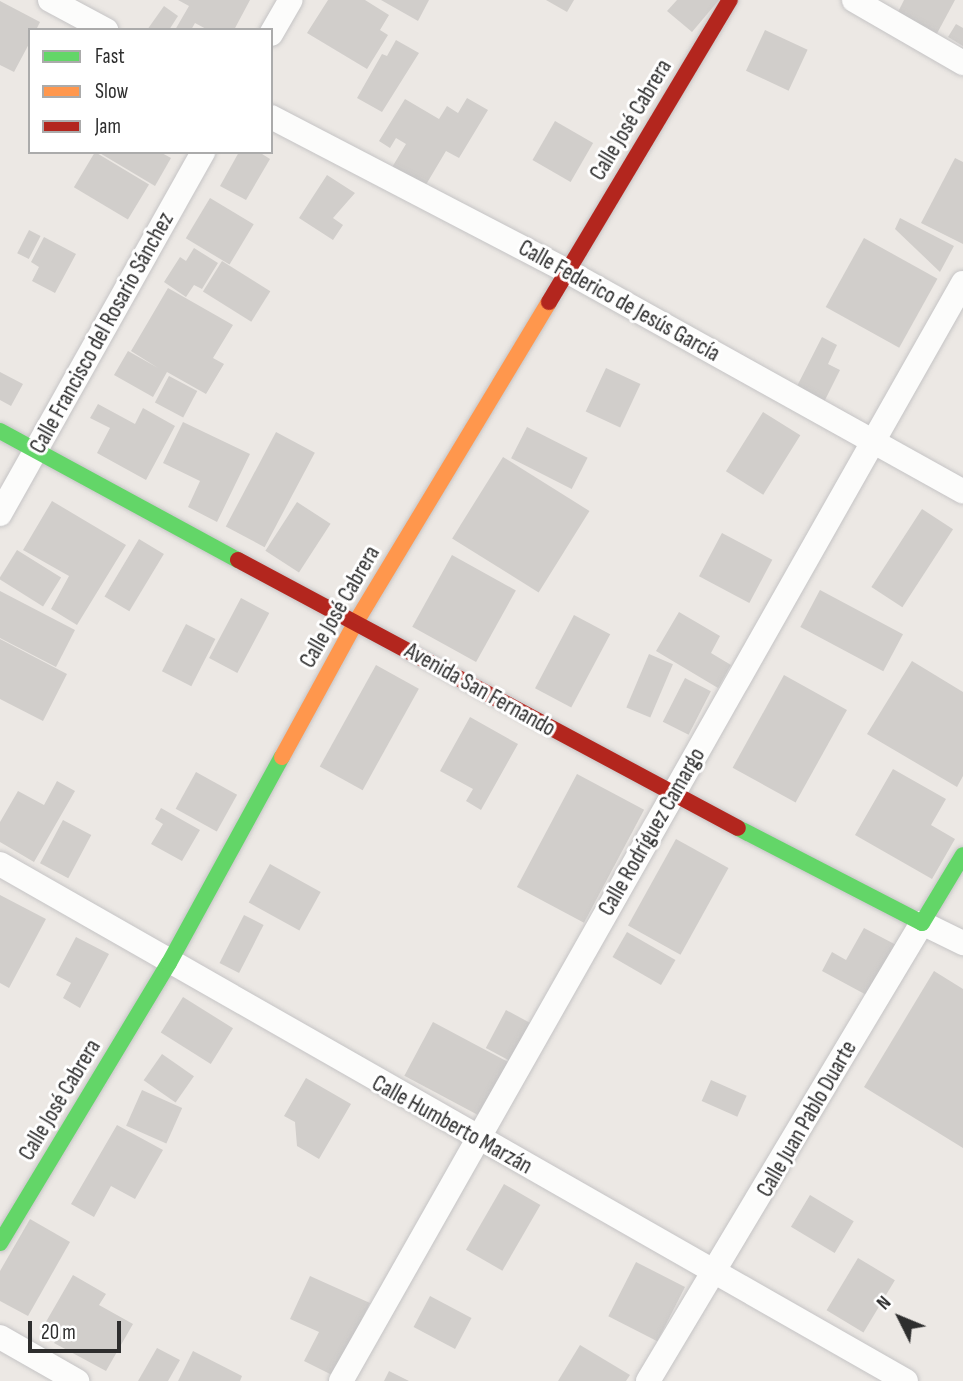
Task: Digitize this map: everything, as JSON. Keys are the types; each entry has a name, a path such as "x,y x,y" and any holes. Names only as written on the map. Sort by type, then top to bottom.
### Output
{"street":[{"path":"50,0 102,28"},
{"path":"273,31 291,0"},
{"name":"Calle José Cabrera","path":"0,1243 169,963 356,622 730,0"},
{"path":"854,0 963,62"},
{"name":"Calle Federico de Jesús García","path":"273,118 567,271 963,491"},
{"name":"Calle Francisco del Rosario Sánchez","path":"0,514 202,154"},
{"name":"Calle Rodríguez Camargo","path":"341,1381 963,283"},
{"name":"Avenida San Fernando","path":"0,431 673,795 963,943"},
{"name":"Calle Juan Pablo Duarte","path":"648,1381 717,1272 963,855"},
{"name":"Calle Humberto Marzán","path":"0,864 476,1139 717,1272 906,1381"},
{"path":"0,1336 77,1381"}],"building":[{"path":"178,0 250,0 235,28 204,28 195,23 192,28 176,28 189,6"},
{"path":"328,0 365,0 389,15 380,30 388,35 367,69 307,33"},
{"path":"381,0 429,0 418,21"},
{"path":"546,0 574,0 567,12"},
{"path":"677,0 719,0 692,32 667,11"},
{"path":"904,0 955,0 934,39 895,18"},
{"path":"0,1 40,22 37,28 28,28 28,46 14,72 0,65"},
{"path":"164,6 178,16 170,28 148,28"},
{"path":"956,24 963,28 963,46 948,37"},
{"path":"765,30 808,50 789,91 746,71"},
{"path":"396,40 419,53 382,112 357,98 382,54 387,56"},
{"path":"467,98 488,110 459,158 446,151 424,188 391,169 406,144 396,138 390,148 379,141 405,99 439,119 447,106 458,113"},
{"path":"555,121 593,143 571,182 532,160"},
{"path":"94,154 98,154 149,184 128,220 74,187"},
{"path":"101,154 164,154 171,158 155,186"},
{"path":"238,154 262,154 270,159 246,200 220,186"},
{"path":"955,158 963,162 963,244 921,223"},
{"path":"327,175 355,193 333,218 343,225 333,240 299,218"},
{"path":"210,198 254,224 230,265 186,238"},
{"path":"900,218 954,246 940,272 895,229"},
{"path":"29,230 41,236 29,259 17,253"},
{"path":"44,237 76,254 55,293 32,281 39,267 31,262"},
{"path":"864,238 937,279 899,348 826,307"},
{"path":"194,248 218,263 202,289 194,285 186,297 164,282 180,257 186,261"},
{"path":"222,261 270,291 251,322 203,292"},
{"path":"168,288 233,325 213,358 224,364 206,394 167,372 153,397 114,375 128,351 158,368 131,351"},
{"path":"822,337 837,345 828,364 840,370 822,406 794,392"},
{"path":"606,368 640,384 620,428 586,412"},
{"path":"0,372 23,384 11,406 0,400"},
{"path":"169,376 197,391 183,418 155,402"},
{"path":"98,404 135,424 143,408 175,426 146,480 97,453 110,428 90,418"},
{"path":"763,412 800,435 763,495 726,471"},
{"path":"183,422 250,454 217,522 188,507 200,481 163,463"},
{"path":"527,427 588,458 572,489 511,458"},
{"path":"276,432 315,453 265,547 226,526"},
{"path":"503,457 590,511 539,592 452,538"},
{"path":"52,501 126,545 77,625 51,609 69,576 23,550"},
{"path":"297,502 331,524 299,572 265,551"},
{"path":"922,509 953,529 902,607 871,587"},
{"path":"722,533 772,560 749,603 699,576"},
{"path":"139,539 164,554 129,611 104,596"},
{"path":"17,550 61,578 43,606 0,579"},
{"path":"452,555 516,590 476,662 412,627"},
{"path":"820,590 903,634 883,671 800,627"},
{"path":"0,591 75,630 56,667 0,638"},
{"path":"241,598 269,613 237,673 209,658"},
{"path":"679,612 720,636 711,653 731,665 718,688 656,651"},
{"path":"574,615 610,634 571,708 535,688"},
{"path":"186,624 215,639 191,686 162,671"},
{"path":"0,639 67,674 43,721 0,699"},
{"path":"649,654 673,664 650,718 626,707"},
{"path":"912,661 963,692 963,776 957,787 867,734"},
{"path":"376,665 419,689 363,790 320,766"},
{"path":"784,675 847,710 796,803 733,768"},
{"path":"685,678 711,691 689,735 663,722"},
{"path":"470,717 518,744 481,810 466,801 473,789 440,771"},
{"path":"893,769 946,799 931,825 955,839 932,879 855,835"},
{"path":"196,772 237,795 217,832 176,809"},
{"path":"577,774 644,810 584,923 517,887"},
{"path":"57,781 75,791 34,862 0,842 0,822 18,791 44,805"},
{"path":"161,808 200,830 182,861 151,844 163,824 155,819"},
{"path":"63,820 91,835 68,878 40,863"},
{"path":"676,839 728,868 680,955 628,926"},
{"path":"270,864 321,892 299,931 249,902"},
{"path":"0,895 46,919 9,988 0,983"},
{"path":"244,915 264,925 239,973 219,963"},
{"path":"864,928 900,947 872,998 822,971 832,952 846,960"},
{"path":"627,932 675,960 661,985 612,957"},
{"path":"76,937 109,954 80,1008 63,998 71,983 56,975"},
{"path":"934,971 963,989 963,1148 864,1087"},
{"path":"183,997 233,1028 211,1064 161,1033"},
{"path":"506,1010 530,1023 510,1061 486,1048"},
{"path":"433,1022 508,1062 479,1116 404,1076"},
{"path":"162,1054 194,1076 176,1103 144,1080"},
{"path":"306,1078 351,1104 319,1159 297,1146 295,1122 284,1116"},
{"path":"711,1080 747,1096 737,1117 702,1101"},
{"path":"142,1090 182,1108 166,1144 126,1126"},
{"path":"117,1125 163,1150 135,1199 111,1186 94,1217 71,1204"},
{"path":"504,1184 540,1205 502,1271 466,1250"},
{"path":"810,1195 854,1221 835,1253 791,1227"},
{"path":"30,1219 70,1242 28,1316 0,1301 0,1271"},
{"path":"858,1258 895,1280 863,1332 827,1310"},
{"path":"636,1262 685,1287 657,1341 608,1316"},
{"path":"73,1275 106,1294 99,1305 133,1324 106,1371 54,1343 59,1335 43,1327"},
{"path":"310,1276 370,1303 334,1376 304,1361 319,1332 290,1319"},
{"path":"430,1296 471,1318 455,1349 414,1327"},
{"path":"580,1345 630,1375 626,1381 558,1381"},
{"path":"157,1348 180,1360 168,1381 138,1381"},
{"path":"193,1351 242,1376 240,1381 178,1381"},
{"path":"389,1371 409,1381 384,1381"}],"traffic: fast":[{"path":"0,431 238,560"},
{"path":"0,1243 169,963 282,757"},
{"path":"738,828 922,923 963,855"}],"traffic: slow":[{"path":"282,757 356,622 549,302"}],"traffic: jam":[{"path":"549,302 730,0"},
{"path":"238,560 738,828"}]}
